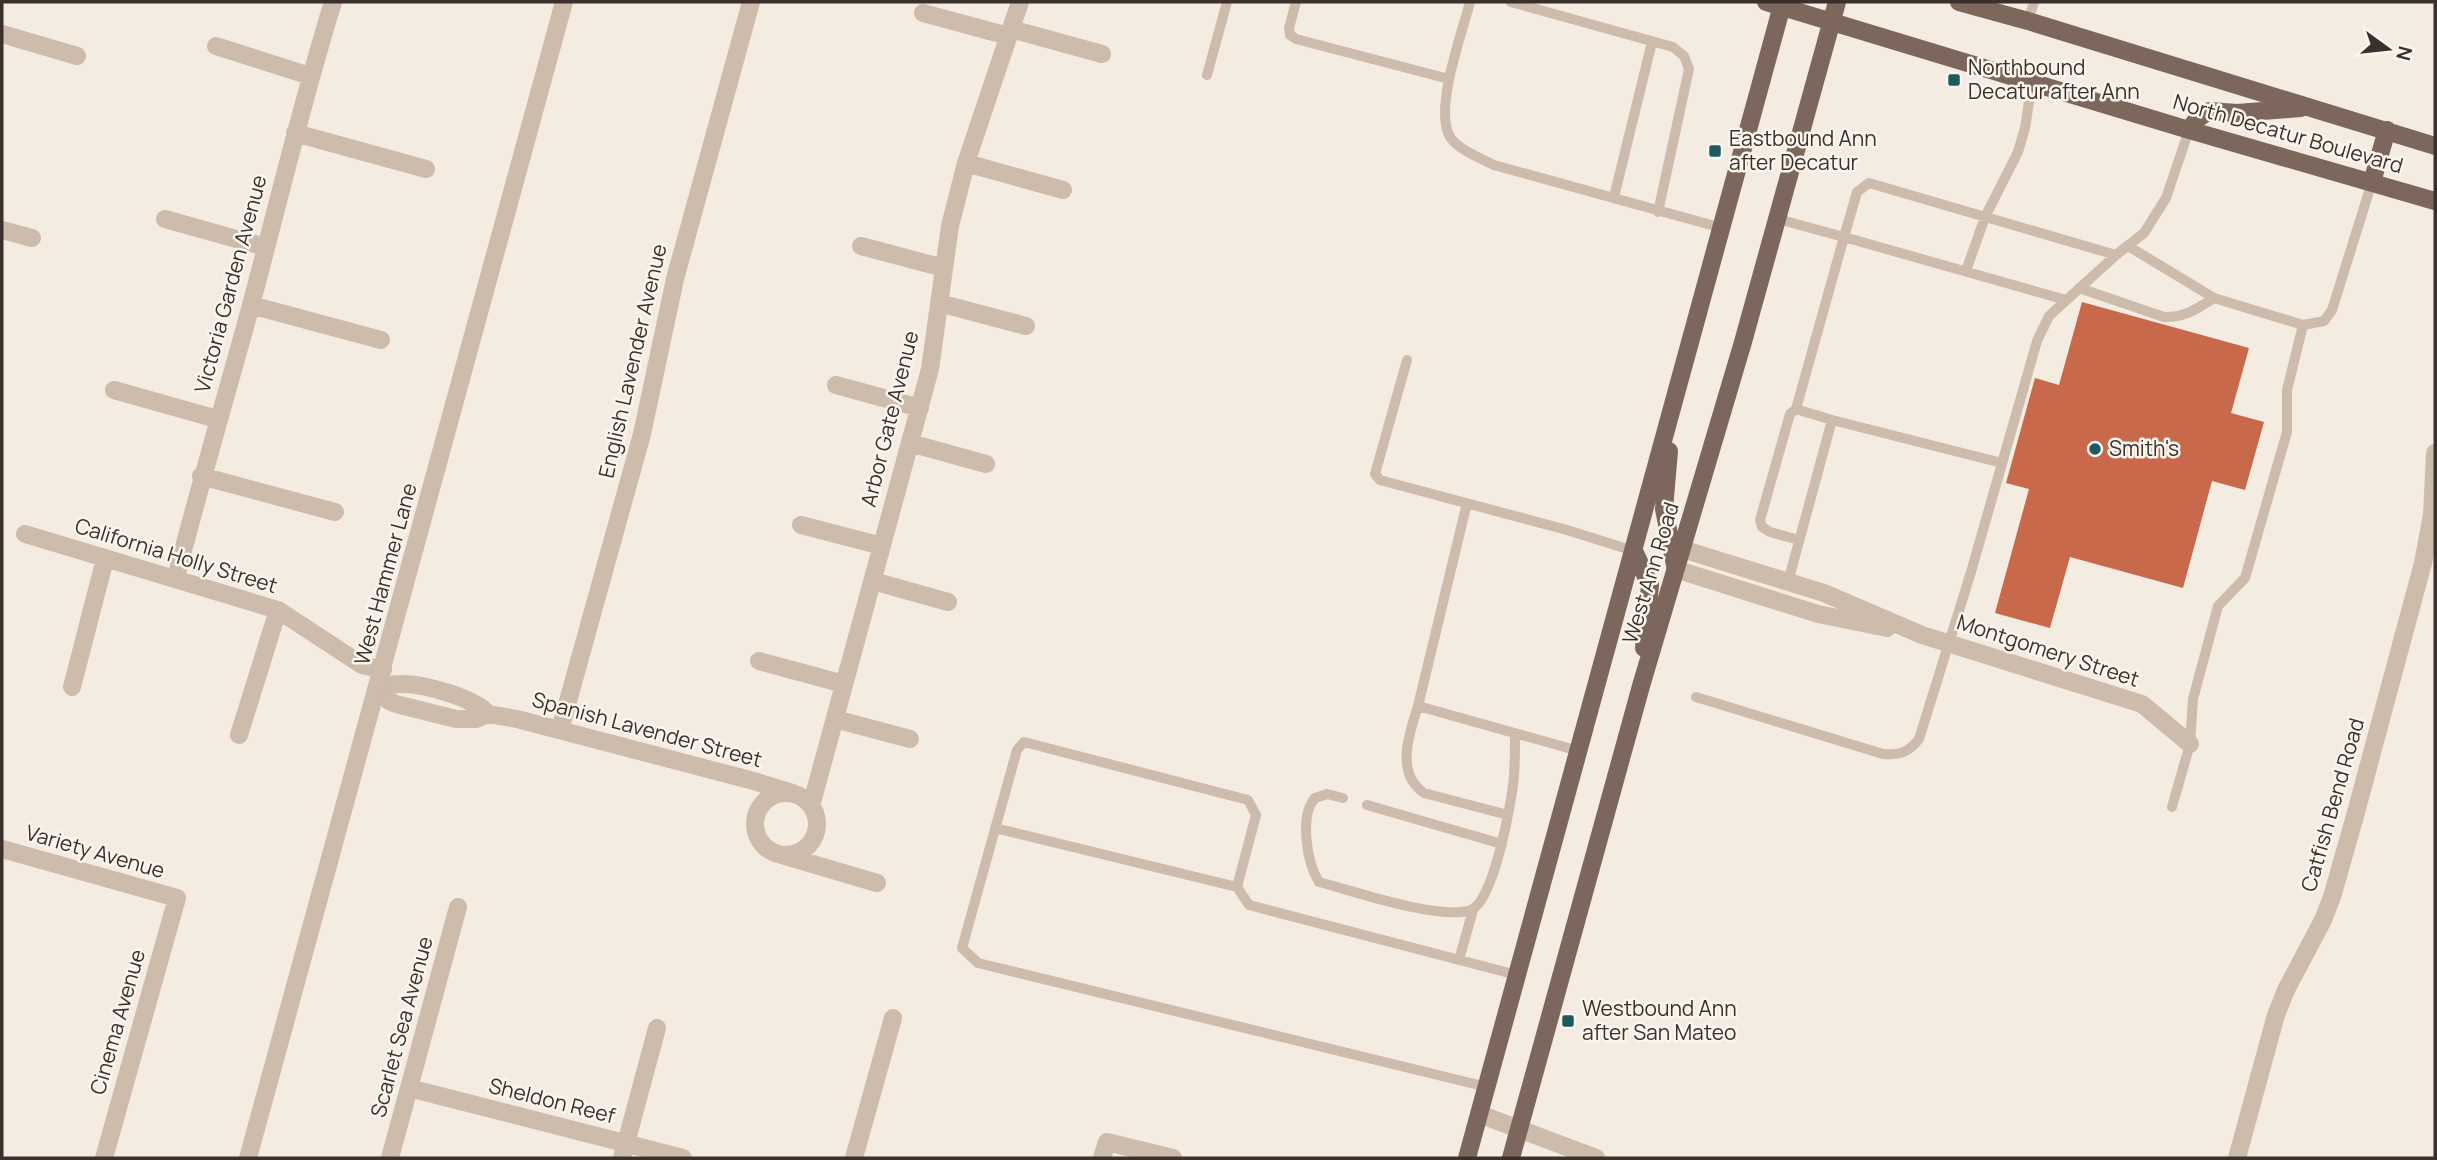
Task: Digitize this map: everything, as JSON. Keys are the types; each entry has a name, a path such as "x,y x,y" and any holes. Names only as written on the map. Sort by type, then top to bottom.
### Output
{"main road":[{"name":"West Ann Road","path":"1511,1158 1641,686 1778,219 1838,2"},
{"name":"North Decatur Boulevard","path":"1959,2 2435,146"},
{"name":"West Ann Road","path":"1467,1158 1723,228 1777,3"},
{"name":"North Decatur Boulevard","path":"1777,3 2189,130 2435,201"},
{"path":"2189,130 2197,119 2209,111 2238,113 2311,107"},
{"path":"2372,181 2387,130"},
{"path":"1674,402 1664,509 1675,569"},
{"path":"1634,551 1650,585 1641,686"}],"street":[{"name":"Victoria Garden Avenue","path":"176,578 201,476 251,305 310,76 333,2"},
{"name":"West Hammer Lane","path":"248,1158 564,2"},
{"name":"English Lavender Avenue","path":"560,730 642,434 675,279 751,2"},
{"name":"Arbor Gate Avenue","path":"811,806 930,369 950,226 966,163 1020,2"},
{"path":"923,13 1101,54"},
{"path":"2,34 77,56"},
{"path":"216,46 310,76"},
{"path":"295,132 426,169"},
{"path":"966,163 1063,190"},
{"path":"164,219 265,247"},
{"path":"2,230 32,238"},
{"path":"861,246 944,268"},
{"path":"939,303 1026,326"},
{"path":"251,305 381,340"},
{"path":"836,385 920,408"},
{"path":"114,390 217,419"},
{"path":"910,443 986,464"},
{"name":"Catfish Bend Road","path":"2238,1158 2276,1015 2286,990 2323,920 2355,816 2423,563 2432,515 2435,453"},
{"path":"201,476 335,512"},
{"path":"801,525 882,546"},
{"name":"California Holly Street","path":"25,534 278,610 362,665 383,670"},
{"name":"Montgomery Street","path":"1682,549 1824,593 1922,635"},
{"path":"72,687 106,559"},
{"name":"Montgomery Street","path":"1675,569 1818,614 1922,635 2142,704 2190,744"},
{"path":"873,581 948,602"},
{"path":"239,736 278,610"},
{"path":"759,661 844,684"},
{"name":"Spanish Lavender Street","path":"378,689 392,684 410,684 471,700 488,714 560,730 793,793"},
{"path":"835,719 910,739"},
{"path":"778,854 789,855 808,846 817,826 811,806 793,793 772,796 758,811 756,832 768,849 778,854 877,883"},
{"name":"Variety Avenue","path":"2,849 177,898"},
{"name":"Cinema Avenue","path":"104,1158 177,898"},
{"name":"Scarlet Sea Avenue","path":"390,1158 458,907"},
{"path":"854,1158 892,1018"},
{"path":"624,1151 657,1028"},
{"name":"Sheldon Reef","path":"409,1088 624,1151 683,1158"},
{"path":"1479,1114 1595,1158"},
{"path":"1105,1150 1173,1158"}],"lane":[{"path":"1207,75 1227,2"},
{"path":"1296,2 1289,27 1290,35 1296,39 1449,79"},
{"path":"1470,2 1449,79 1444,113 1449,136 1468,152 1494,165 1723,228"},
{"path":"1511,2 1673,47 1684,56 1689,69 1658,212"},
{"path":"2028,21 2034,2"},
{"path":"1614,197 1652,42"},
{"path":"1966,271 1985,217 2018,152 2025,128 2032,82"},
{"path":"1696,697 1883,754 1899,755 1910,750 1919,739 1949,643 2037,341 2049,316 2144,233 2166,198 2189,130"},
{"path":"2128,246 2214,298 2303,325 2323,321 2332,310 2372,181"},
{"path":"1799,540 1770,532 1762,527 1760,520 1790,414 1796,409 1857,192 1869,183 2116,255"},
{"path":"1778,219 2066,300"},
{"path":"2079,288 2164,317 2191,313 2214,298"},
{"path":"2172,807 2190,744 2193,699 2218,606 2245,578 2287,432 2287,390 2303,325"},
{"path":"1407,360 1375,474 1380,480 1567,530 1634,551"},
{"path":"1796,409 2002,463"},
{"path":"1788,582 1832,420"},
{"path":"1467,503 1407,742 1408,771 1414,787 1424,793 1508,815"},
{"path":"1418,706 1579,751"},
{"path":"1343,798 1327,794 1315,798 1306,812 1311,869 1320,882 1414,907 1456,913 1473,909 1483,901 1502,844 1514,778 1515,733"},
{"path":"1237,887 1256,815 1248,800 1024,742 1017,750 962,948 978,963 1487,1087"},
{"path":"1367,805 1502,844"},
{"path":"995,828 1237,887 1249,905 1517,975"},
{"path":"1459,960 1473,909"}],"building":[{"path":"2082,302 2249,348 2231,413 2264,422 2245,490 2212,481 2183,588 2070,557 2050,628 1995,613 2029,489 2006,483 2035,378 2059,385"}],"place":[{"name":"Northbound Decatur after Ann","path":"1954,80"},
{"name":"Eastbound Ann after Decatur","path":"1715,151"},
{"name":"Smith's","path":"2095,449"},
{"name":"Westbound Ann after San Mateo","path":"1568,1021"}]}
